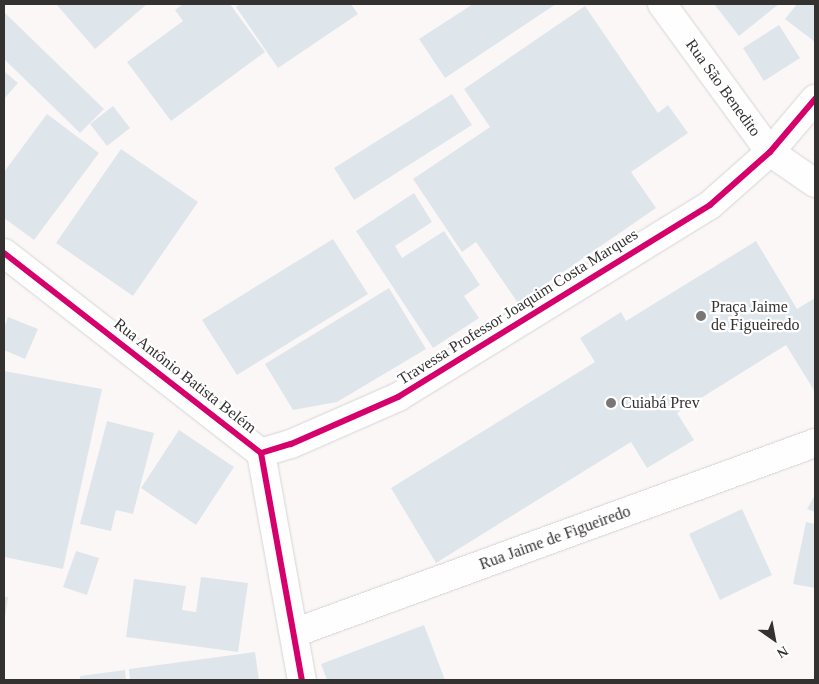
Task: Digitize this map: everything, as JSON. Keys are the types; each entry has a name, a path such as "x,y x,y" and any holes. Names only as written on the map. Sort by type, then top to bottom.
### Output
{"street":[{"name":"Rua São Benedito","path":"662,4 770,152 815,183"},
{"name":"Travessa Professor Joaquim Costa Marques","path":"261,453 291,444 398,397 710,205 770,152 815,99"},
{"name":"Rua Antônio Batista Belém","path":"4,253 261,453 302,680"},
{"name":"Rua Jaime de Figueiredo","path":"294,633 815,443"}],"building":[{"path":"56,4 147,4 95,49"},
{"path":"183,4 230,4 265,52 171,121 127,62 183,21 175,10"},
{"path":"240,4 351,4 358,14 278,68 236,7"},
{"path":"473,4 556,4 445,78 419,39"},
{"path":"714,4 779,4 739,36"},
{"path":"797,4 815,4 815,42 785,19"},
{"path":"585,6 658,113 668,105 688,133 631,172 656,208 518,303 476,242 462,252 413,179 490,127 464,89"},
{"path":"4,12 104,109 80,133 4,59"},
{"path":"779,25 800,58 764,81 743,48"},
{"path":"4,71 18,83 4,99"},
{"path":"452,94 472,125 354,200 334,168"},
{"path":"113,106 130,128 107,146 90,124"},
{"path":"47,114 99,153 34,240 4,218 4,172"},
{"path":"121,149 198,202 133,296 56,243"},
{"path":"414,193 432,222 395,246 402,258 444,231 480,285 464,296 479,318 433,348 356,231"},
{"path":"333,239 368,294 237,375 202,320"},
{"name":"Cuiabá Prev","path":"756,241 797,309 815,298 815,392 786,345 677,413 694,440 647,468 631,442 436,563 391,488 595,362 580,338 621,312 626,321"},
{"path":"389,288 426,349 337,402 293,410 265,364"},
{"path":"8,317 38,329 25,359 4,350 4,328"},
{"path":"4,371 102,389 63,569 4,557"},
{"path":"107,421 154,433 133,514 116,510 111,531 80,524"},
{"path":"179,430 234,467 196,525 141,488"},
{"path":"815,495 815,512 807,509"},
{"path":"742,509 772,575 720,600 689,534"},
{"path":"806,522 815,524 815,588 793,584"},
{"path":"76,551 99,558 87,595 63,587"},
{"path":"201,577 248,583 238,652 126,637 134,579 186,586 182,610 196,612"},
{"path":"4,597 8,597 5,617 4,617"},
{"path":"424,625 445,680 327,680 321,664"},
{"path":"255,652 259,680 130,680 129,669"},
{"path":"125,670 126,680 80,680 80,676"}],"cycle path":[{"path":"261,453 291,444 398,397 710,205 770,152 815,99"},
{"path":"4,253 261,453 302,680"}],"place":[{"name":"Praça Jaime de Figueiredo","path":"701,316"},
{"name":"Cuiabá Prev","path":"611,403"}]}
